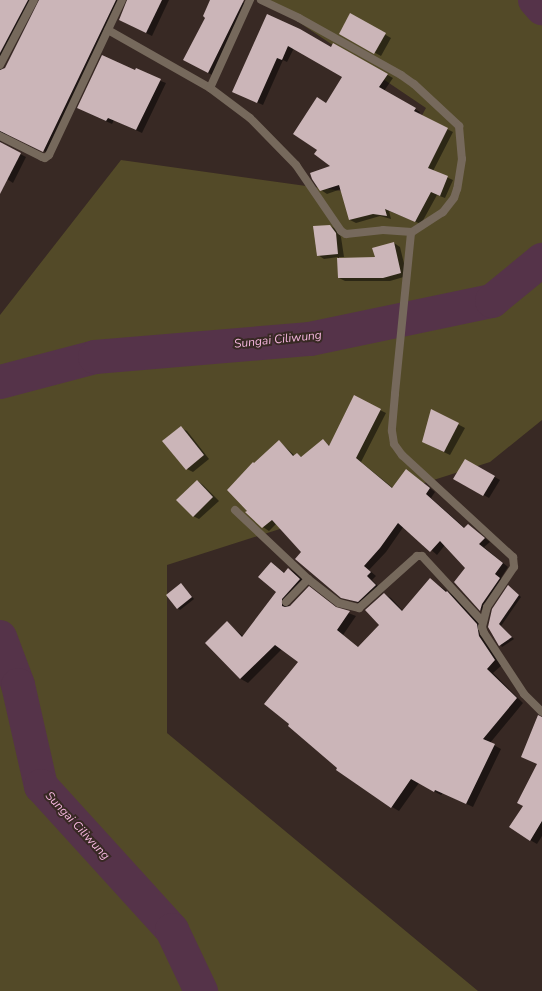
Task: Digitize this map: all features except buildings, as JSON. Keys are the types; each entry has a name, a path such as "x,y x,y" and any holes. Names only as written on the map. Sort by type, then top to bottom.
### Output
{"street":[{"path":"0,65 34,0"},
{"path":"0,136 42,157 47,157 61,132 122,0"},
{"path":"210,88 250,0"},
{"path":"108,30 210,88 250,118 296,165 341,231 346,234 383,230 412,232 443,212 454,198 460,177 462,159 459,126 414,84 401,75 299,18 262,0"},
{"path":"412,232 395,394 392,431 394,444 397,449 513,557 514,567 487,607 482,621 484,633 524,694 542,712"},
{"path":"235,510 308,578 339,603 359,608 417,556 422,556 482,621"},
{"path":"286,602 308,578"}],"shaded area":[{"path":"266,0 542,0 542,420 490,462 167,565 167,733 478,991 0,991 0,315 121,160 378,196 426,108"}],"waterway":[{"name":"Sungai Ciliwung","path":"535,0 542,8"},
{"name":"Sungai Ciliwung","path":"0,382 95,357 310,339 492,301 542,260"},
{"name":"Sungai Ciliwung","path":"0,637 18,685 41,786 172,930 201,991"}]}
